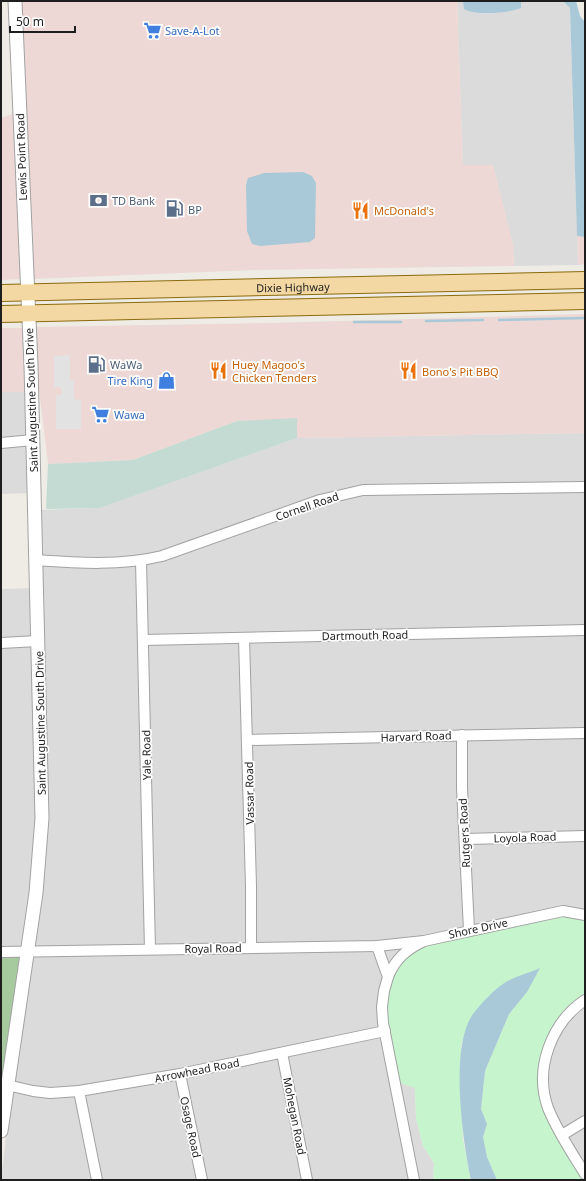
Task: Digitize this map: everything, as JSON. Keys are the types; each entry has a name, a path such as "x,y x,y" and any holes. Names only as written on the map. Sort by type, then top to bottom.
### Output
{"main road":[{"name":"Dixie Highway","path":"1,314 414,294 585,280"},
{"name":"Dixie Highway","path":"1,293 414,294 585,301"}],"street":[{"name":"Lewis Point Road","path":"15,1 28,313"},
{"name":"Saint Augustine South Drive","path":"1,1131 36,893 42,818 33,440 28,313"},
{"path":"1,442 33,440"},
{"name":"Cornell Road","path":"36,560 116,563 141,561 162,556 320,500 341,494 385,489 585,487"},
{"name":"Yale Road","path":"141,561 150,949"},
{"name":"Dartmouth Road","path":"144,640 585,630"},
{"name":"Vassar Road","path":"244,638 248,740 251,948"},
{"path":"1,643 38,641"},
{"name":"Harvard Road","path":"248,740 585,733"},
{"name":"Rutgers Road","path":"462,735 462,788 469,930"},
{"name":"Loyola Road","path":"465,839 585,836"},
{"name":"Shore Drive","path":"414,1180 385,1032 382,1007 388,977 396,961 404,953 424,940 563,912 585,915"},
{"name":"Royal Road","path":"1,952 376,946 424,940"},
{"path":"376,946 388,977"},
{"path":"585,1000 569,1012 554,1034 545,1060 544,1091 553,1120 585,1174"},
{"name":"Arrowhead Road","path":"7,1085 44,1092 79,1091 180,1074 385,1032"},
{"name":"Mohegan Road","path":"282,1053 307,1180"},
{"name":"Osage Road","path":"180,1074 202,1180"},
{"path":"79,1091 96,1180"},
{"path":"562,1135 585,1121"}],"shaded area":[{"path":"20,1 457,1 463,165 493,165 513,245 514,266 255,270 32,279"},
{"path":"457,1 563,1 570,8 578,265 514,266 513,245 493,165 463,166"},
{"path":"15,113 21,279 1,280 1,118"},
{"path":"577,236 585,237 585,264 578,265"},
{"path":"585,314 585,433 297,438 297,419 237,421 133,460 48,464 36,365 34,327 270,323"},
{"path":"1,328 24,328 26,392 1,392"},
{"path":"70,355 70,380 74,381 74,399 81,400 81,429 56,429 56,395 62,395 62,392 60,387 54,387 54,356"},
{"path":"1,392 26,392 30,493 1,494"},
{"path":"585,433 585,917 415,1088 416,1118 423,1146 434,1163 433,1180 1,1180 12,1085 41,894 40,510 100,508 297,438"},
{"path":"32,588 37,818 35,861 22,952 1,953 1,589"},
{"path":"585,997 585,1180 583,1180 559,1143 541,1068 575,1004"}],"green space":[{"path":"297,418 297,438 100,508 46,509 48,464 133,460 237,421"},
{"path":"574,911 585,917 585,997 575,1004 541,1068 559,1143 583,1180 497,1180 487,1157 483,1137 487,1124 481,1109 485,1071 509,1014 527,992 472,1016 461,1045 463,1140 471,1180 433,1180 434,1163 423,1146 416,1118 415,1088 394,1081 387,1049 387,979 411,946"},
{"path":"22,952 1,1091 1,953"}],"water":[{"path":"463,1 521,1 521,8 516,10 484,13 464,9"},
{"path":"563,1 576,1 580,16 585,22 585,237 577,236 570,8"},
{"path":"303,172 312,176 316,183 315,238 310,242 260,246 252,244 247,231 246,185 248,178 264,173"},
{"path":"540,968 527,992 509,1014 485,1071 481,1109 487,1124 483,1137 487,1157 497,1180 471,1180 465,1143 460,1095 461,1049 466,1029 473,1014 501,985 518,976"}],"waterway":[{"path":"499,320 585,318"},
{"path":"426,321 483,320"},
{"path":"354,322 401,322"}],"place":[{"name":"Save-A-Lot","path":"152,30"},
{"name":"TD Bank","path":"99,200"},
{"name":"BP","path":"175,209"},
{"name":"McDonald's","path":"361,210"},
{"name":"WaWa","path":"97,364"},
{"name":"Huey Magoo's Chicken Tenders","path":"219,370"},
{"name":"Bono's Pit BBQ","path":"409,371"},
{"name":"Tire King","path":"166,380"},
{"name":"Wawa","path":"101,414"}]}
